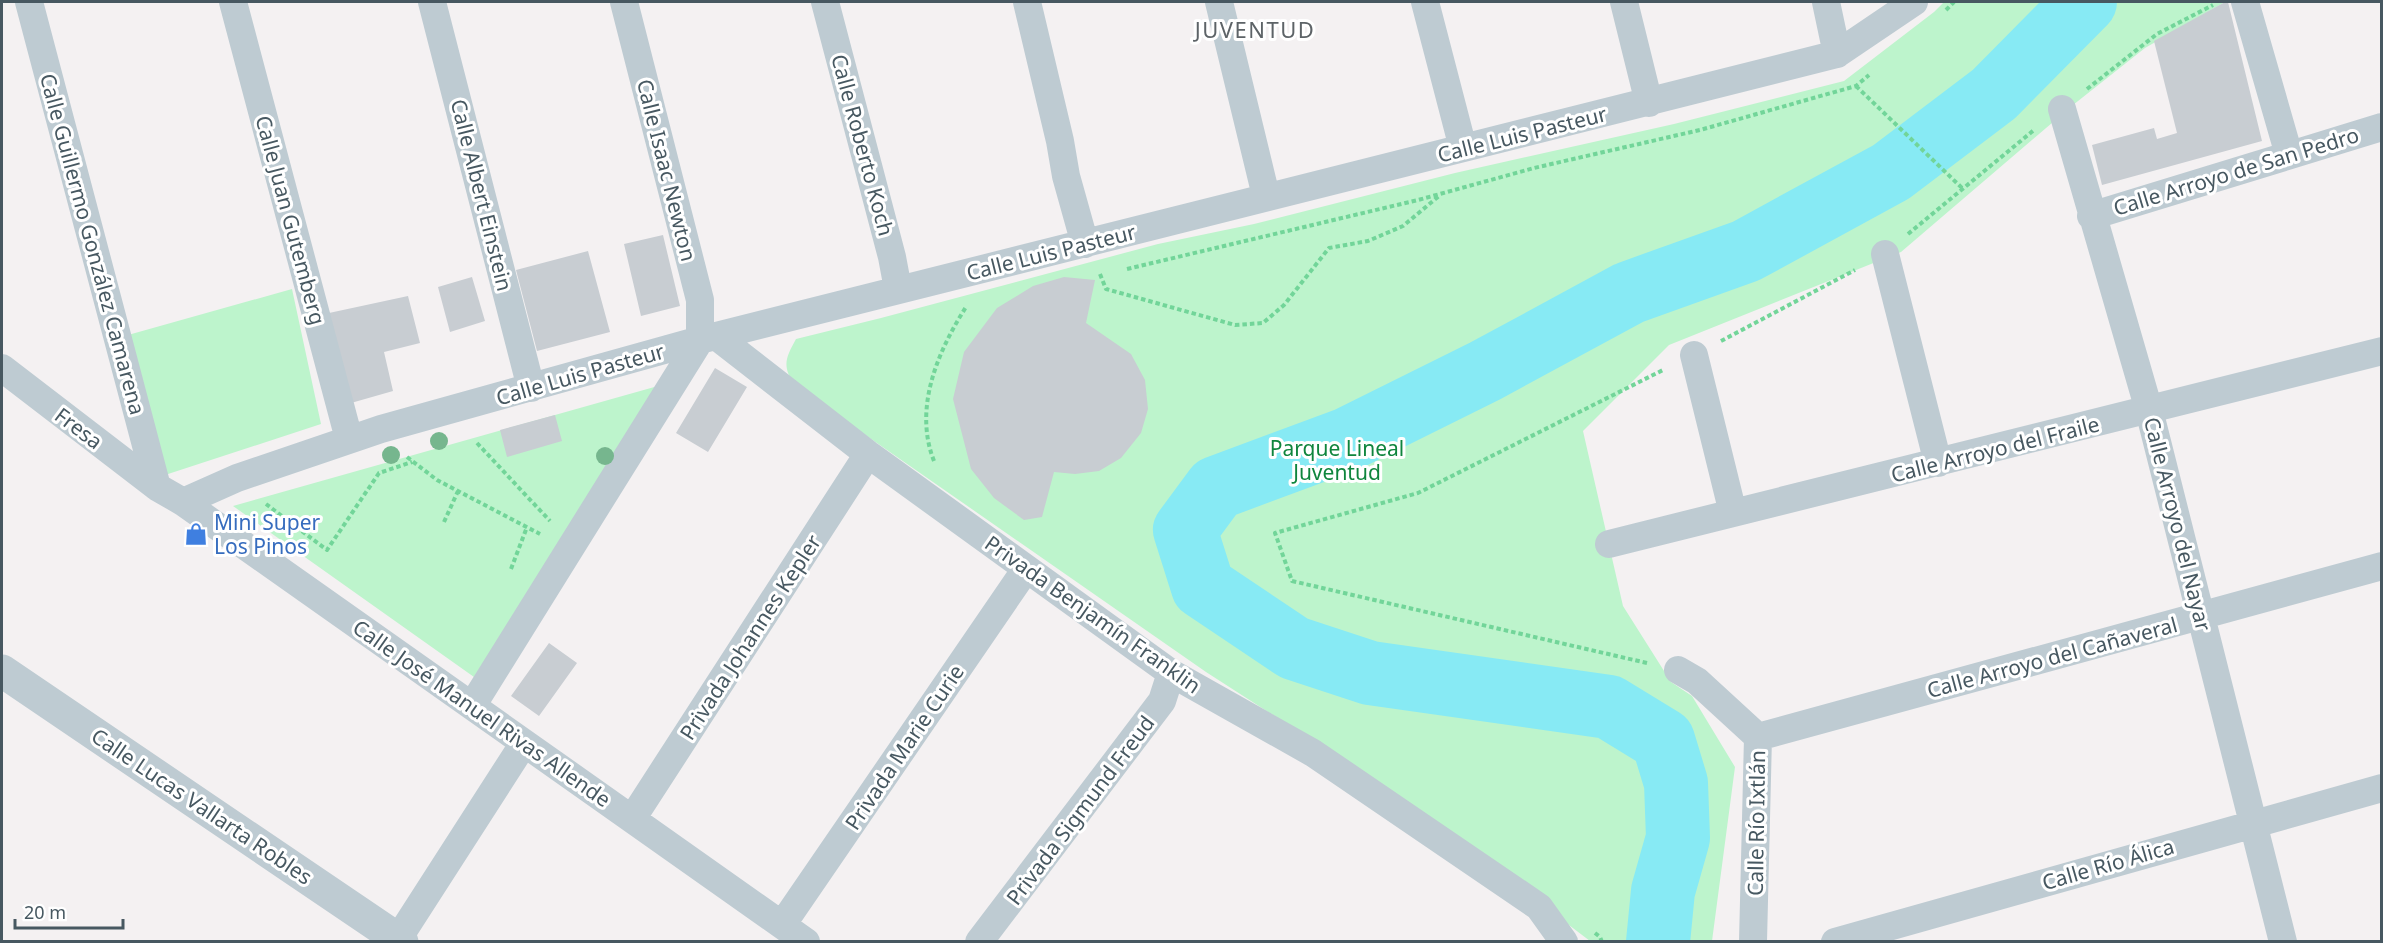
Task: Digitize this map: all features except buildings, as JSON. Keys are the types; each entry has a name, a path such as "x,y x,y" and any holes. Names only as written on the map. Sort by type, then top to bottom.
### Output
{"street":[{"name":"Calle Guillermo González Camarena","path":"29,2 157,487"},
{"name":"Calle Juan Gutemberg","path":"233,2 350,439"},
{"name":"Calle Albert Einstein","path":"432,2 531,388"},
{"name":"Calle Isaac Newton","path":"624,2 708,338"},
{"name":"Calle Roberto Koch","path":"825,2 892,257 898,289"},
{"path":"1027,2 1060,141 1066,176 1085,244"},
{"path":"1219,2 1266,196"},
{"path":"1425,2 1463,148"},
{"path":"1624,2 1649,103"},
{"path":"1826,2 1837,54"},
{"name":"Calle Luis Pasteur","path":"183,502 234,480 381,429 708,338 1837,54 1914,2"},
{"path":"2246,2 2289,155"},
{"name":"Calle Arroyo del Nayar","path":"2062,109 2091,216 2149,410 2283,942"},
{"name":"Calle Arroyo de San Pedro","path":"2091,216 2382,127"},
{"path":"1885,254 1938,463"},
{"name":"Privada Benjamín Franklin","path":"708,338 1171,673 1313,753 1539,907 1564,942"},
{"path":"472,706 708,338"},
{"name":"Calle Arroyo del Fraile","path":"1609,544 2382,351"},
{"path":"1694,355 1733,513"},
{"name":"Fresa","path":"2,368 157,487"},
{"name":"Privada Johannes Kepler","path":"632,819 868,454"},
{"name":"Calle José Manuel Rivas Allende","path":"157,487 183,502 806,942"},
{"name":"Calle Arroyo del Cañaveral","path":"1758,738 2382,566"},
{"name":"Privada Marie Curie","path":"782,925 1026,569"},
{"name":"Calle Río Ixtlán","path":"1678,670 1697,681 1758,738 1753,942"},
{"name":"Calle Lucas Vallarta Robles","path":"2,671 398,941"},
{"name":"Privada Sigmund Freud","path":"979,942 1162,701 1171,673"},
{"path":"398,941 524,743"},
{"name":"Calle Río Álica","path":"1835,942 2382,788"}],"path":[{"path":"1856,86 1962,188"},
{"path":"1100,273 1106,289 1234,325 1263,323 1284,304 1329,248 1368,241 1403,226 1442,193"},
{"path":"938,466 933,458 925,424 930,389 936,362 954,325 972,297"},
{"path":"381,429 412,462 437,480 543,536"},
{"path":"477,443 551,523"},
{"path":"234,480 327,550 379,473 412,462"},
{"path":"444,522 458,490"},
{"path":"511,569 527,527"},
{"path":"1593,932 1600,937 1602,942"}],"green space":[{"name":"Parque Lineal Juventud","path":"1944,2 2225,2 2145,48 2073,105 1901,252 1669,345 1583,431 1623,606 1671,682 1692,696 1735,767 1712,941 1590,941 1467,848 1301,733 1206,672 795,386 788,373 787,357 796,339 1158,244 1254,224 1455,173 1674,124 1844,81"},
{"path":"292,289 321,424 165,475 128,335"},
{"path":"665,384 474,677 233,506"}],"waterway":[{"path":"1658,942 1663,891 1678,838 1676,783 1663,740 1609,707 1370,673 1294,648 1203,587 1185,530 1216,488 1348,439 1485,371 1629,293 1746,251 1891,172 1994,94 2085,2"}],"place":[{"name":"Mini Super Los Pinos","path":"196,534"}],"district":[{"name":"JUVENTUD","path":"1255,29"}]}
